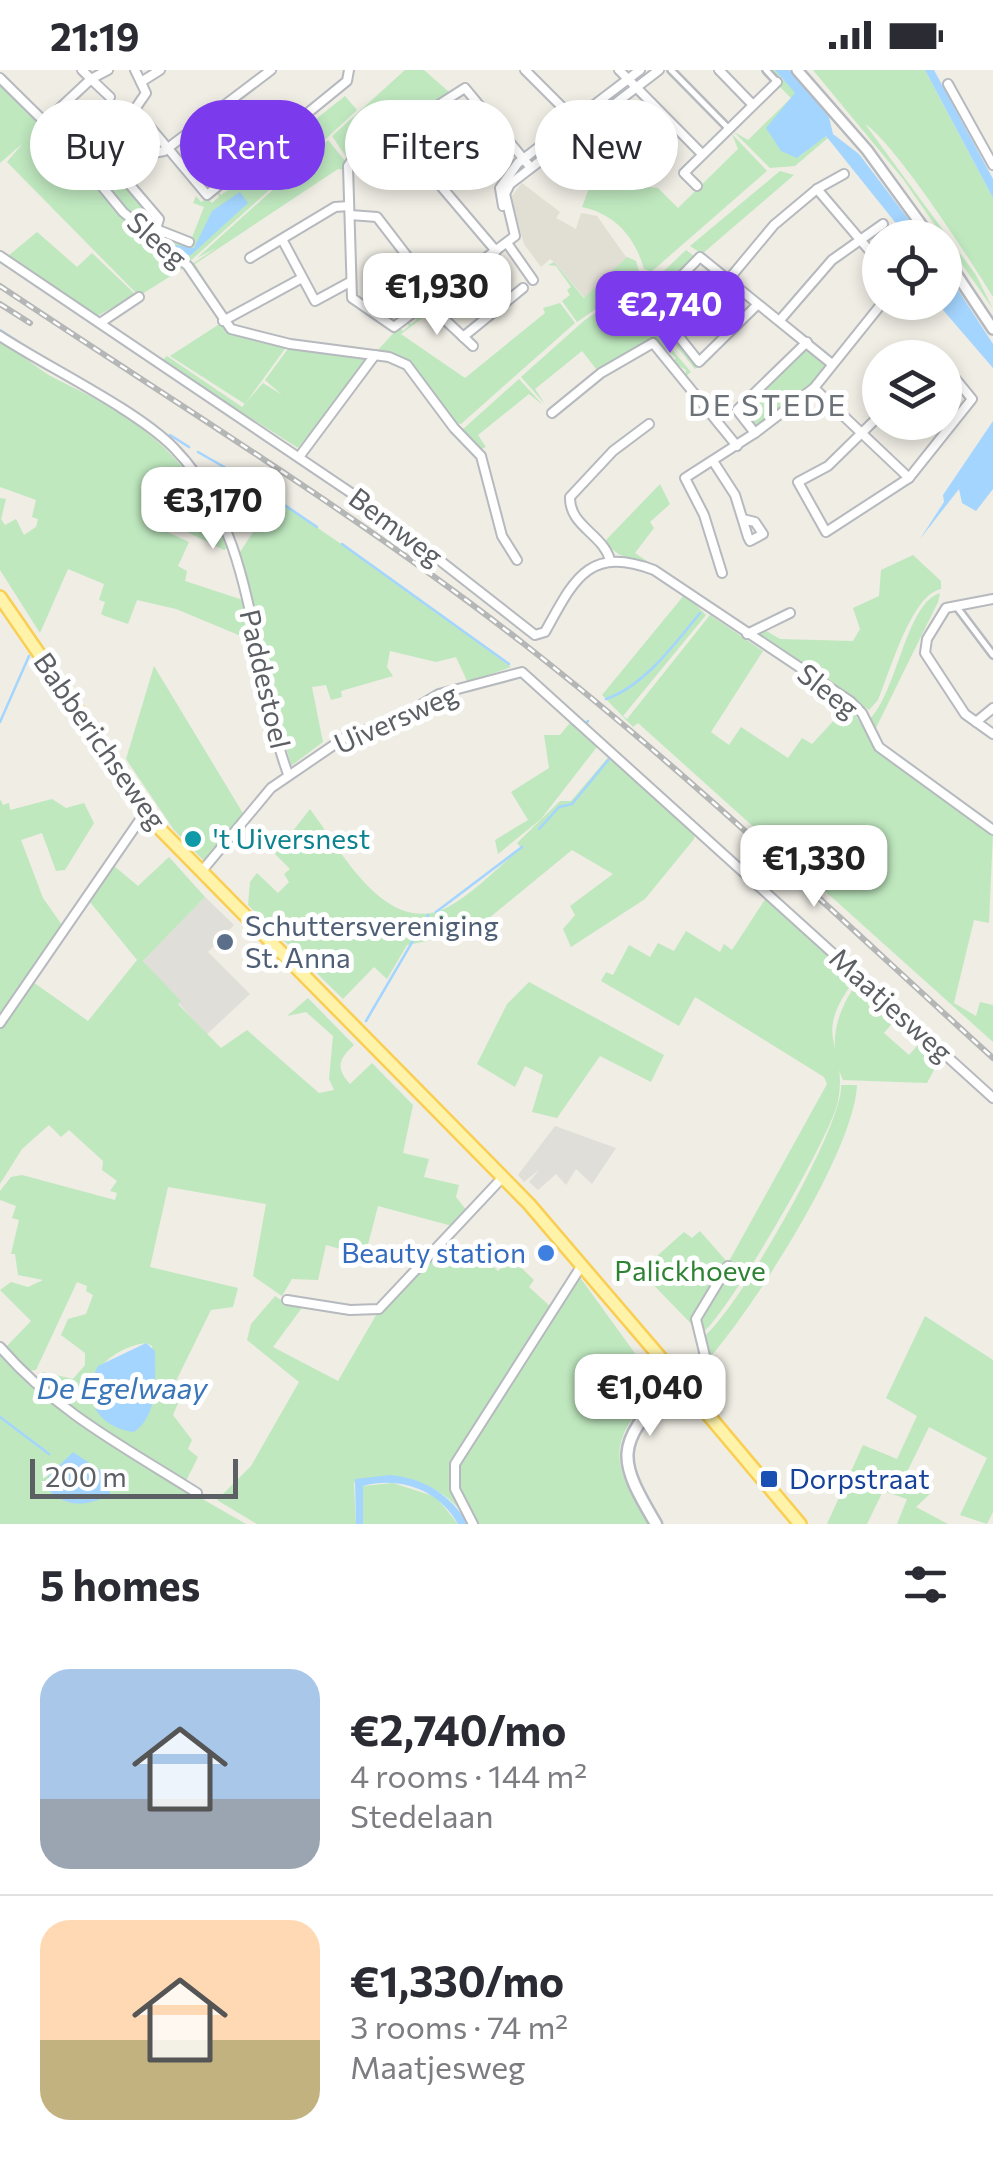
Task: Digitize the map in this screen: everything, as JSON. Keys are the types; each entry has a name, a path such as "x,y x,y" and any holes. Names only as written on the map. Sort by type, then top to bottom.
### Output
{"main road":[{"name":"Babberichseweg","path":"0,598 146,812 200,874 503,1178 671,1370"},
{"path":"682,1367 692,1372 694,1383 690,1392 678,1396 668,1390 665,1380 671,1370 682,1367"},
{"path":"656,1524 628,1476 626,1446 637,1422 668,1390"},
{"path":"690,1392 800,1524"}],"street":[{"path":"82,70 110,97"},
{"path":"69,100 91,79 108,70"},
{"path":"135,70 146,93 135,109 206,195 347,81 349,70"},
{"path":"142,82 160,70"},
{"path":"160,150 271,70"},
{"path":"525,70 555,100"},
{"path":"619,70 702,154"},
{"path":"600,100 640,70"},
{"path":"620,100 659,70"},
{"path":"671,70 728,128"},
{"path":"718,70 753,105"},
{"path":"697,186 684,173 778,82 766,70"},
{"path":"797,70 867,150 918,220"},
{"name":"Sleeg","path":"0,78 30,107"},
{"path":"948,84 993,165"},
{"path":"447,100 467,88 476,100"},
{"path":"515,149 531,168"},
{"path":"533,280 510,241 499,191 523,159 535,150"},
{"path":"349,190 350,282 354,300 394,327 510,241 516,230 506,190 535,165"},
{"path":"729,280 774,225 817,189 844,174"},
{"path":"817,189 862,240"},
{"name":"Sleeg","path":"103,190 122,212 194,273 223,321"},
{"path":"131,190 160,219 156,229 189,242"},
{"path":"444,190 496,251"},
{"path":"250,258 335,207 377,217 437,295"},
{"path":"780,320 812,280 860,238"},
{"path":"282,241 315,300 350,282"},
{"name":"Bemweg","path":"0,256 299,457 538,636 580,576 610,560"},
{"path":"758,304 699,362 674,332 658,300 700,257 780,320 832,364"},
{"path":"302,278 223,321 236,330 272,340 406,365 454,428 481,456 502,536 517,560"},
{"path":"962,282 993,329"},
{"path":"463,337 523,288"},
{"path":"100,324 139,297"},
{"path":"427,302 473,346"},
{"path":"722,573 704,515 685,478 737,446 814,388 868,320"},
{"name":"Paddestoel","path":"0,336 160,436 193,471 240,566 288,774"},
{"path":"755,433 737,410 807,342"},
{"path":"552,413 601,373 653,343 737,446"},
{"path":"299,457 374,356"},
{"path":"962,387 972,399 962,412"},
{"path":"814,388 862,432"},
{"path":"610,560 606,549 572,514 570,497 613,451 649,424"},
{"path":"862,436 828,466 798,482 822,531 830,532 909,478 939,440"},
{"path":"870,440 909,478"},
{"path":"713,461 732,488 742,519"},
{"name":"Sleeg","path":"610,560 654,570 850,701 862,714 879,747 993,830"},
{"path":"993,599 954,604 942,612 925,653 965,714 993,734"},
{"path":"954,604 993,656"},
{"path":"747,634 790,612"},
{"name":"Uiversweg","path":"200,874 270,788 347,736 394,720 439,694 522,672"},
{"name":"Maatjesweg","path":"522,672 993,1098"},
{"path":"976,722 993,708"},
{"path":"0,1023 146,812"},
{"path":"286,1300 350,1310 380,1309 503,1178"},
{"path":"473,1524 455,1488 456,1464 582,1265"},
{"path":"692,1372 705,1356 696,1318 728,1266"},
{"path":"0,1347 37,1387 85,1426 198,1493"}],"shaded area":[{"path":"522,183 560,212 556,218 576,229 581,213 597,216 626,257 636,261 593,307 554,262 550,259 541,267 524,244 511,197"},
{"path":"205,897 234,925 208,952 250,994 206,1035 143,961"},
{"path":"555,1126 616,1148 592,1184 576,1169 566,1185 556,1174 538,1190 529,1182 540,1169 524,1182 518,1175"}],"green space":[{"path":"405,70 424,70 449,92 437,100 372,100"},
{"path":"813,70 925,70 993,198 993,297 962,248 962,220 943,220 895,154 865,124 936,220 931,220 903,179"},
{"path":"783,79 797,95 799,157 824,136 829,137 795,166 770,168 734,132 748,140 791,98 780,87"},
{"path":"0,80 30,110 30,185 7,162 23,143 0,163"},
{"path":"345,96 348,100 345,100 345,121 325,140 325,112"},
{"path":"345,124 345,155 332,136"},
{"path":"732,134 767,171 651,272 644,269 629,237 614,221 582,207 588,190 660,190 678,208 738,149"},
{"path":"328,140 345,161 345,170 338,169 325,178"},
{"path":"780,171 794,175 702,254 690,246"},
{"path":"35,190 103,190 131,224 185,267 139,296"},
{"path":"109,190 128,190 156,219 153,232 189,245 204,207 193,203 196,196 201,202 207,198 212,203 219,197 217,190 221,195 228,190 269,190 188,263 131,217"},
{"path":"272,190 306,190 195,264 227,316 222,316 191,265 216,248 197,258"},
{"path":"37,232 77,267 92,253 136,295 97,316 8,256"},
{"path":"686,250 695,257 658,294 656,304 662,324 698,367 695,369 659,325 648,286"},
{"path":"962,256 976,275 993,309 962,264"},
{"path":"627,257 636,261 641,278 577,322 562,301 570,295 567,290 571,287 556,266 548,265 554,262 584,298"},
{"path":"641,284 653,327 691,372 685,377 686,370 673,362 676,358 653,338 597,370 582,351 535,389 545,404 521,377 586,319"},
{"path":"560,303 575,323 461,424 455,423 417,374 378,350 399,327 403,331 409,326 406,322 411,324 417,320 414,316 420,318 428,308 432,311 401,334 465,378 545,313 543,308"},
{"path":"221,323 287,346 245,404 170,356"},
{"path":"0,340 49,375 138,425 180,464 214,515 229,547 224,550 154,516 157,505 148,523 189,542 178,566 187,571 185,581 243,600 253,641 176,609 137,600 128,624 105,616 101,614 105,602 99,600 104,584 68,569 40,633 0,570 0,498 6,499 1,519 5,525 16,519 24,535 36,527 38,519 32,517 36,500 0,487"},
{"path":"290,346 369,359 298,448 161,361 167,356 242,407 263,383 282,395 265,380"},
{"path":"804,349 826,363 826,369 808,389 755,428 743,408"},
{"path":"519,379 543,405 529,394 478,435 486,447 479,450 462,430"},
{"path":"660,484 670,504 650,522 654,528 635,553 653,565 620,555 605,544 607,539"},
{"path":"275,499 387,575 511,667 468,683 456,657 436,662 390,651 387,667 393,676 341,691 342,697 331,700 326,685 312,687 323,742 291,766 238,555"},
{"path":"913,555 941,581 941,589 930,594 911,619 878,700 869,710 756,637 763,629 780,639 853,641 860,629 853,608 879,596 881,570"},
{"path":"940,593 873,734 868,721 887,691 918,614"},
{"path":"685,594 706,615 623,716 627,719 710,615 763,651 711,732 729,745 741,727 788,758 802,738 812,744 849,704 874,746 993,832 989,923 974,920 954,1003 976,1016 980,1002 993,1005 993,1042 638,723 633,727 602,695"},
{"path":"154,666 244,815 206,863 174,830 126,759"},
{"path":"573,719 600,743 541,819 498,854 495,840 528,820 511,792 549,768 544,735 560,735"},
{"path":"611,754 695,831 694,839 645,899 571,947 563,929 575,915 570,906 613,874 572,850 472,932 407,945 387,979 374,967 343,999 248,905 250,882 257,873 278,893 289,882 284,874 290,869 275,854 310,809 351,866 385,901 405,911 426,914 448,907 521,848 517,843 560,801 571,801"},
{"path":"0,799 3,805 9,803 10,810 52,799 66,808 84,803 94,823 65,870 56,871 42,833 21,840 43,898 64,928 0,1017"},
{"path":"169,857 205,897 143,961 221,1048 247,1030 319,1093 334,1090 329,1079 333,1036 306,1012 287,1016 308,998 354,1045 341,1063 342,1073 350,1084 372,1063 413,1105 403,1153 429,1159 424,1177 459,1185 456,1197 467,1211 452,1226 378,1206 365,1256 326,1245 318,1280 292,1279 282,1296 253,1276 266,1204 168,1187 150,1267 238,1288 233,1307 211,1310 173,1387 181,1396 173,1415 192,1440 188,1449 198,1457 186,1481 104,1434 38,1382 43,1372 73,1379 85,1365 85,1353 61,1335 68,1319 86,1314 93,1295 86,1291 87,1286 77,1282 36,1370 25,1371 5,1348 31,1321 0,1290 11,1282 28,1287 43,1280 18,1275 15,1254 11,1254 19,1220 12,1218 16,1206 0,1200 0,1191 11,1177 22,1175 115,1200 117,1193 110,1191 117,1181 102,1170 103,1161 69,1130 61,1137 49,1125 22,1149 0,1184 0,1027 33,982 88,1021 137,960 90,902 114,866 138,886","holes":["146,1343 152,1346 155,1378 146,1417 107,1421 88,1389 91,1380 119,1352"]},
{"name":"Palickhoeve","path":"768,895 857,977 843,998 832,1028 840,1081 831,1120 799,1185 754,1261 701,1334 640,1271 684,1232 692,1238 700,1231 728,1263 827,1084 824,1077 695,997 679,1026 601,981 606,972 613,975 629,945 650,957 658,943 674,951 686,931 720,952 724,944 732,950"},
{"path":"860,979 899,1015 884,1033 909,1055 924,1038 942,1055 927,1083 843,1080 835,1053 836,1027 845,1002"},
{"path":"529,982 664,1055 651,1082 600,1056 557,1118 532,1112 543,1075 525,1066 515,1087 477,1064 507,1004"},
{"path":"841,1085 857,1085 851,1114 820,1189 773,1271 705,1363 702,1338 739,1293 786,1216 826,1137"},
{"path":"448,1236 473,1267 489,1262 498,1271 511,1258 534,1280 529,1287 551,1307 455,1459 453,1491 459,1509 436,1490 397,1481 354,1483 356,1524 257,1524 217,1500 251,1466 299,1382 247,1340 251,1324 275,1296 285,1303 304,1305 273,1347 338,1381 379,1310"},
{"path":"579,1276 655,1381 656,1389 628,1424 620,1454 627,1485 649,1524 475,1524 460,1491 457,1470"},
{"path":"925,1316 993,1360 993,1512 987,1524 960,1515 987,1458 929,1427 906,1474 934,1490 916,1507 948,1524 897,1524 907,1499 883,1491 867,1524 827,1524 863,1445 897,1459 917,1416 886,1398"},
{"path":"0,1350 55,1402 116,1447 246,1524 0,1524"},
{"path":"393,1483 436,1497 458,1524 363,1524 363,1486"}],"water":[{"path":"775,70 789,70 829,117 833,134 859,154 909,220 893,220 826,136 797,158 781,151 766,128 795,93"},
{"path":"925,70 934,70 993,179 993,198"},
{"path":"240,192 248,203 191,255 184,256 170,244 194,248 212,211"},
{"path":"962,296 993,344 993,368 952,320 962,320"},
{"path":"993,421 993,489 976,511 962,503 959,489 920,539 944,502 943,495"},
{"name":"De Egelwaay","path":"146,1343 155,1351 154,1395 148,1416 134,1432 102,1418 91,1389 98,1366"},
{"path":"73,1452 110,1477 110,1495 76,1504 46,1488 48,1477"},
{"path":"390,1475 435,1490 468,1524 458,1524 440,1502 417,1488 377,1483 363,1486 363,1524 356,1524 355,1479"}],"waterway":[{"path":"0,330 45,359"},
{"path":"170,435 189,447"},
{"path":"198,452 238,475"},
{"path":"255,485 317,527"},
{"path":"342,544 509,664"},
{"path":"606,699 646,674 700,613"},
{"path":"0,722 29,656"},
{"path":"539,829 559,807 572,804 609,759"},
{"path":"436,912 522,847"},
{"path":"366,1021 428,915"},
{"path":"0,1417 49,1454"}],"railway":[{"path":"0,286 331,504 524,644 704,794 993,1058"},
{"path":"0,304 30,323"}],"place":[{"name":"'t Uiversnest","path":"193,839"},
{"name":"Schuttersvereniging St. Anna","path":"225,942"},
{"name":"Beauty station","path":"546,1253"},
{"name":"Dorpstraat","path":"769,1479"}],"district":[{"name":"DE STEDE","path":"768,406"}]}
